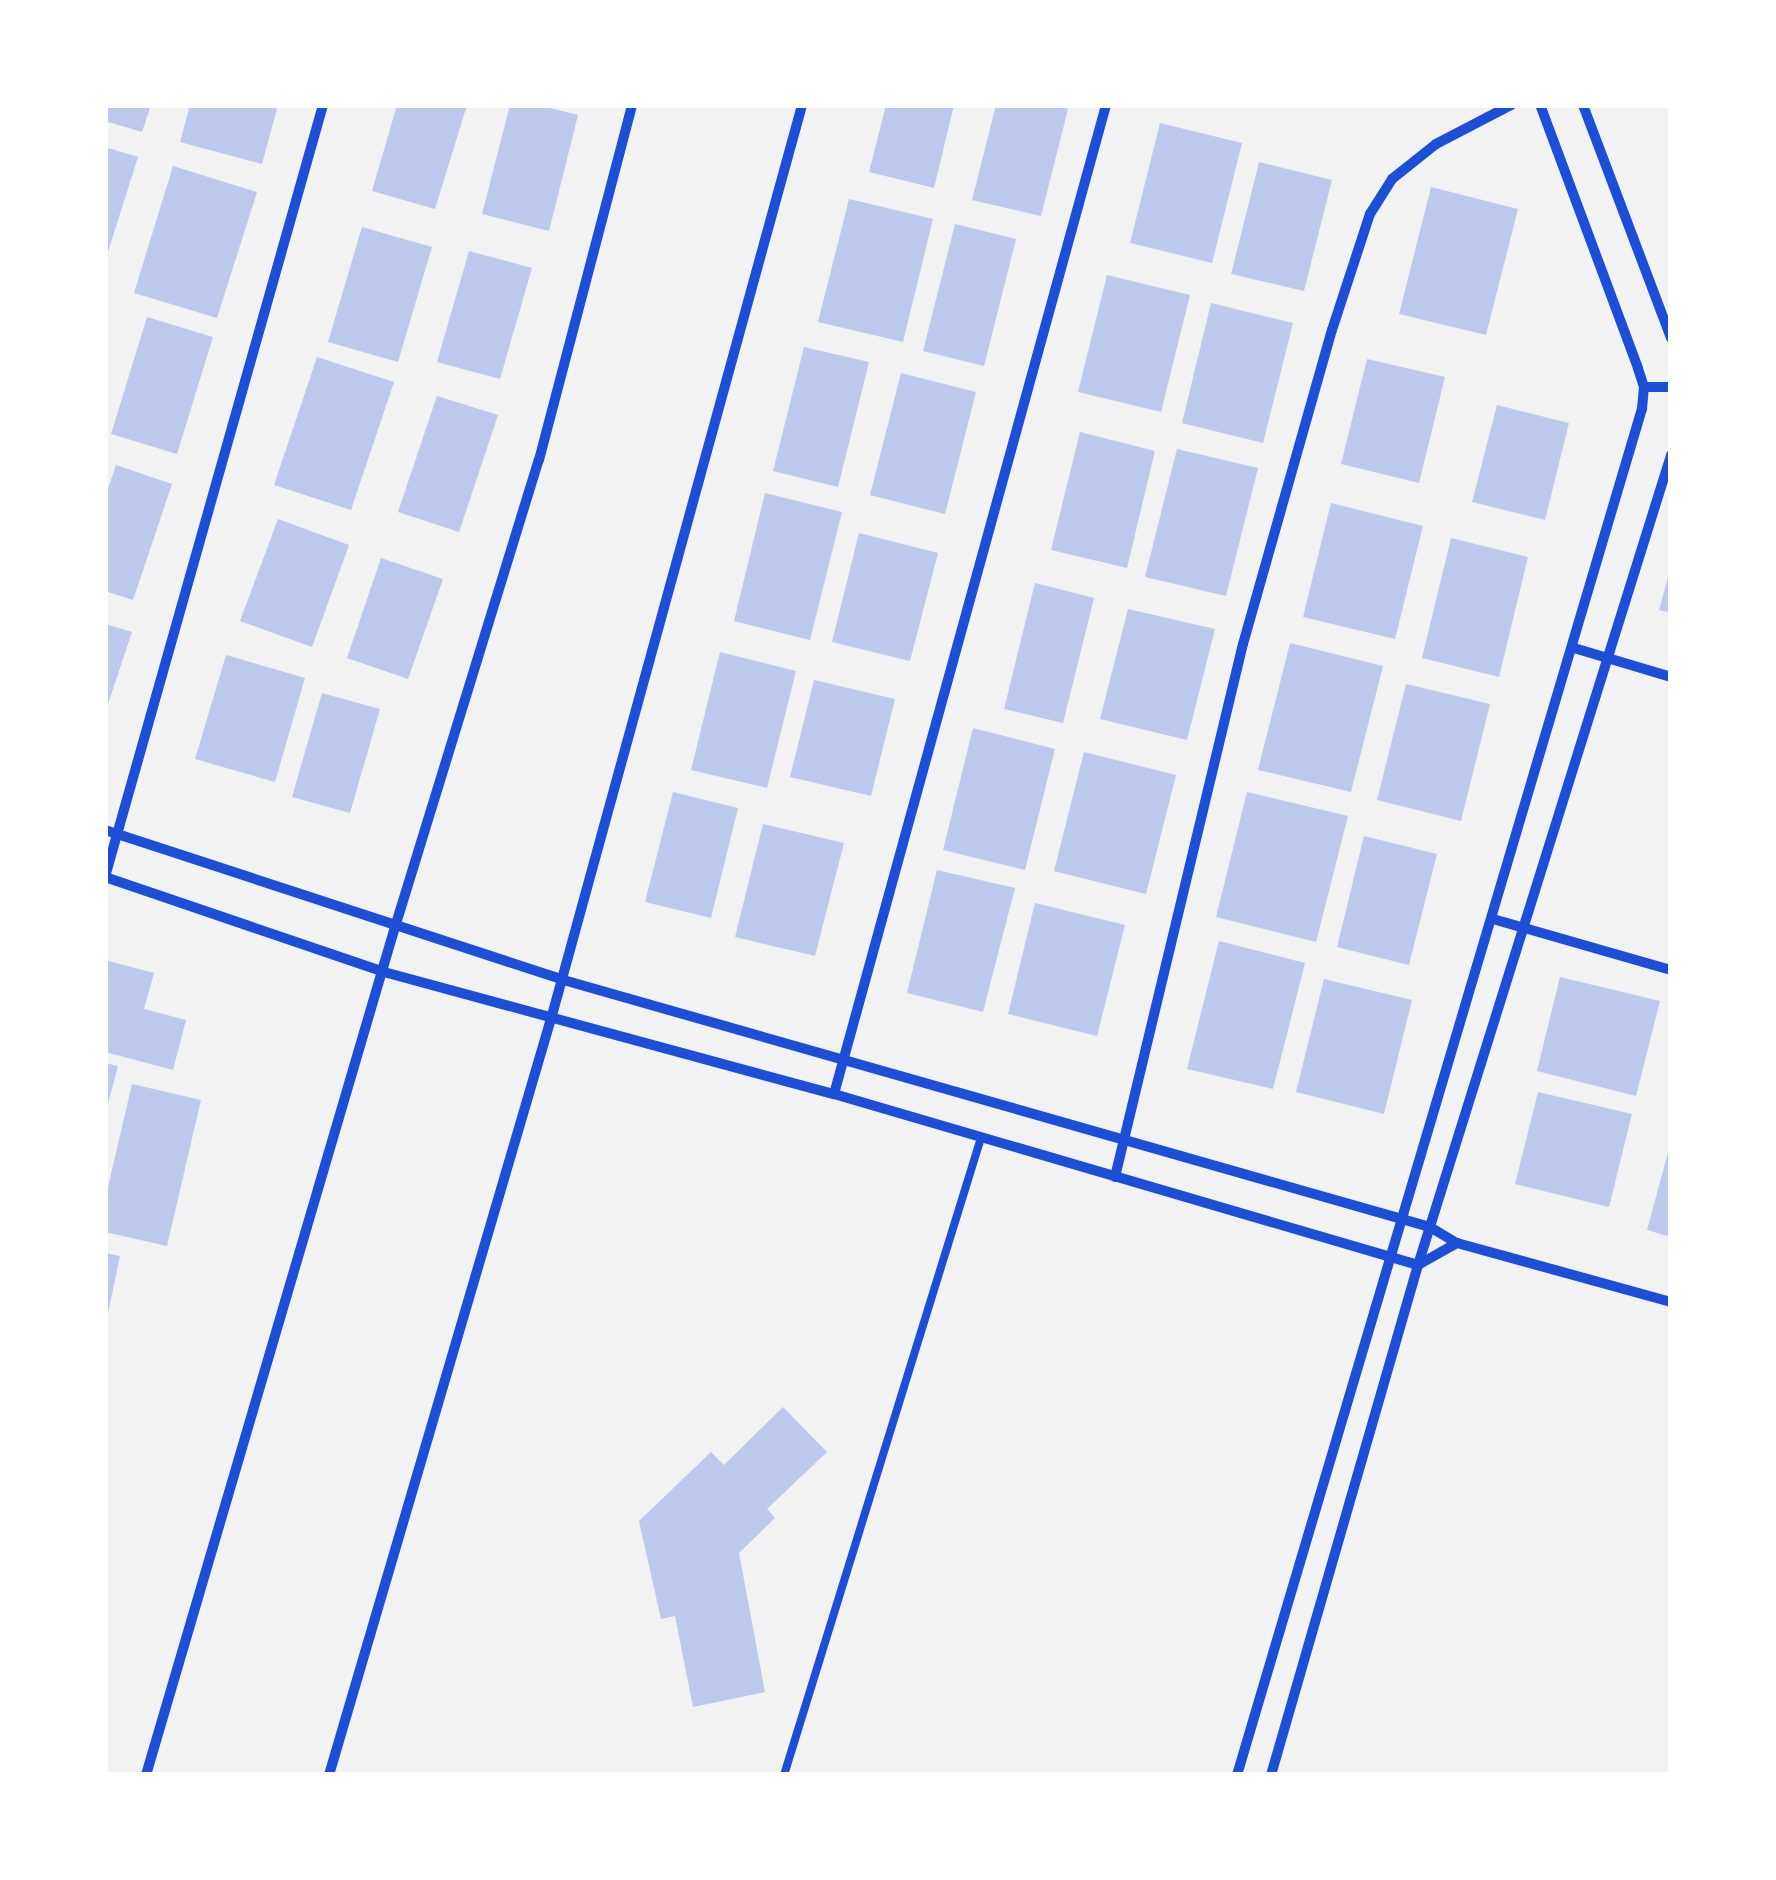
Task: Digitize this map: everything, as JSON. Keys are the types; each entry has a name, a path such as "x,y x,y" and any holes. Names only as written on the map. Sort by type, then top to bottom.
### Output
{"street":[{"path":"323,105 105,877 384,972 834,1094 1418,1264 1457,1244"},
{"path":"146,1775 384,972 394,927 539,460 632,105"},
{"path":"329,1775 550,1020 802,105"},
{"path":"834,1094 1106,105"},
{"path":"1114,1178 1243,644 1332,330 1370,214 1392,179 1436,144 1511,105"},
{"path":"1237,1775 1637,430 1644,387 1540,105"},
{"path":"1583,105 1671,338"},
{"path":"1644,387 1671,388"},
{"path":"1271,1775 1418,1264 1671,455"},
{"path":"1574,648 1671,677"},
{"path":"105,830 560,979 1430,1227 1457,1244 1671,1302"},
{"path":"1493,919 1671,970"}],"lane":[{"path":"784,1775 981,1138"}],"building":[{"path":"105,105 151,105 142,132 105,121"},
{"path":"190,105 278,105 262,164 180,142"},
{"path":"397,105 467,105 435,209 372,191"},
{"path":"510,105 538,105 578,115 549,231 482,214"},
{"path":"886,105 954,105 934,188 869,172"},
{"path":"996,105 1069,105 1041,216 972,200"},
{"path":"1160,123 1242,143 1212,263 1130,243"},
{"path":"105,147 138,157 106,258 105,258"},
{"path":"1259,162 1332,180 1304,291 1231,274"},
{"path":"173,166 257,192 217,318 134,293"},
{"path":"1431,187 1518,209 1486,335 1399,314"},
{"path":"849,199 933,219 903,342 818,322"},
{"path":"955,224 1016,239 984,366 923,351"},
{"path":"362,227 432,247 398,362 328,342"},
{"path":"469,251 532,268 500,379 437,362"},
{"path":"1107,275 1190,295 1161,412 1078,392"},
{"path":"1211,303 1293,323 1263,443 1182,423"},
{"path":"147,317 213,337 177,454 111,434"},
{"path":"804,347 869,362 838,487 773,471"},
{"path":"317,357 394,382 351,510 274,485"},
{"path":"1367,359 1445,377 1419,483 1341,464"},
{"path":"901,373 976,392 945,514 870,495"},
{"path":"437,396 498,415 459,532 398,512"},
{"path":"1497,405 1569,423 1545,520 1472,502"},
{"path":"1080,432 1155,451 1127,568 1051,550"},
{"path":"1177,449 1258,468 1226,596 1145,577"},
{"path":"116,465 172,484 133,600 105,591 105,497"},
{"path":"765,493 842,512 810,640 734,621"},
{"path":"1331,503 1423,526 1395,639 1303,617"},
{"path":"278,519 349,545 312,647 240,621"},
{"path":"859,533 938,553 910,661 832,642"},
{"path":"1451,538 1528,557 1499,677 1422,658"},
{"path":"381,558 443,579 408,679 347,658"},
{"path":"1671,570 1671,613 1659,610"},
{"path":"1035,583 1094,598 1063,723 1004,709"},
{"path":"1128,609 1215,629 1187,740 1100,719"},
{"path":"105,624 132,632 106,710 105,710"},
{"path":"1290,643 1383,666 1351,792 1258,770"},
{"path":"720,652 796,671 767,788 691,770"},
{"path":"226,655 305,678 275,782 195,759"},
{"path":"814,680 895,699 871,796 790,777"},
{"path":"1406,684 1490,704 1461,821 1377,800"},
{"path":"322,693 380,709 350,813 292,797"},
{"path":"973,728 1055,749 1025,870 943,850"},
{"path":"1084,752 1176,775 1146,894 1054,871"},
{"path":"673,792 738,808 711,918 645,902"},
{"path":"1247,792 1348,816 1316,942 1216,917"},
{"path":"763,824 844,843 815,956 735,937"},
{"path":"1364,836 1437,854 1409,965 1337,947"},
{"path":"937,870 1015,888 983,1012 907,993"},
{"path":"1035,903 1125,925 1097,1036 1008,1014"},
{"path":"1219,941 1305,963 1273,1089 1187,1069"},
{"path":"105,960 154,973 144,1009 186,1020 173,1070 105,1052"},
{"path":"1560,977 1660,1001 1636,1096 1537,1071"},
{"path":"1324,979 1412,1000 1384,1114 1296,1092"},
{"path":"105,1063 118,1066 106,1111 105,1111"},
{"path":"132,1084 201,1100 167,1246 105,1232 105,1200"},
{"path":"1538,1092 1632,1114 1609,1207 1515,1184"},
{"path":"1671,1145 1671,1237 1647,1230"},
{"path":"105,1253 120,1256 107,1318 105,1317"},
{"path":"783,1407 827,1452 767,1509 775,1518 739,1553 765,1692 693,1707 675,1616 661,1619 639,1521 711,1452 724,1465"}]}
